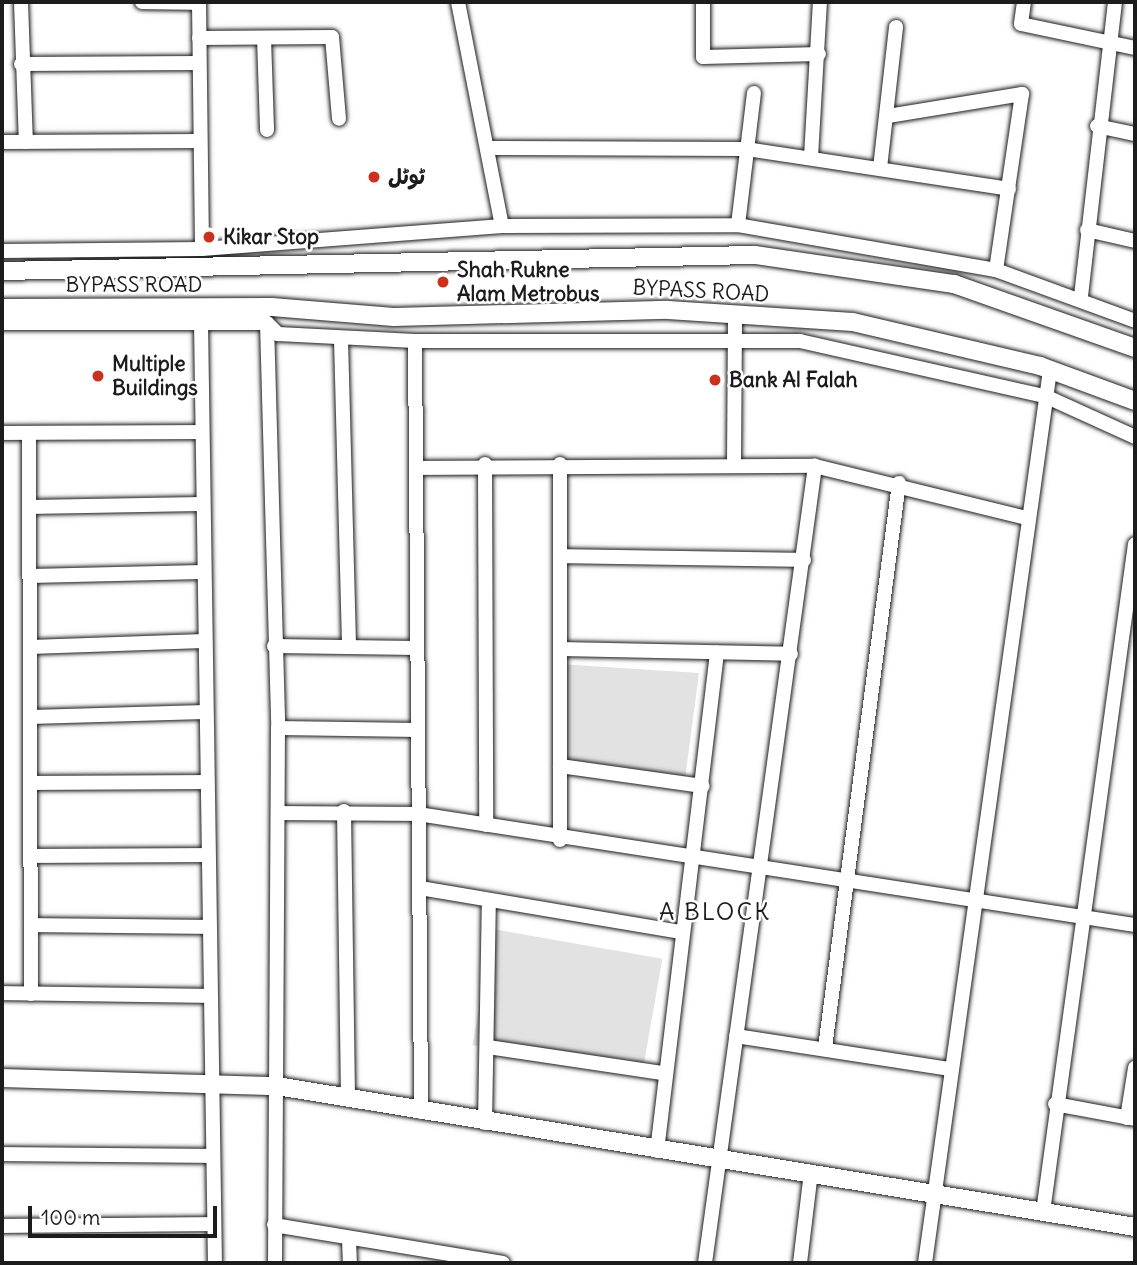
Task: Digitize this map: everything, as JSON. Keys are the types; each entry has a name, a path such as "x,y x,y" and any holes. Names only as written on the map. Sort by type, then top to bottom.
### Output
{"main road":[{"path":"2,271 755,256 954,284 1135,348"},
{"name":"BYPASS ROAD","path":"2,308 272,307 394,317 613,310 853,322 1050,370 1135,401"},
{"path":"2,1078 211,1079 277,1086 657,1151 811,1172 933,1198 1135,1227"}],"street":[{"path":"21,2 21,65 26,142"},
{"path":"142,2 199,2 202,249"},
{"path":"458,2 502,226"},
{"path":"704,2 703,57 819,54"},
{"path":"811,157 820,2"},
{"path":"1024,2 1021,24 1135,48"},
{"path":"1081,296 1097,127 1115,2"},
{"path":"880,168 896,27"},
{"path":"199,38 332,37 339,119"},
{"path":"264,38 267,130"},
{"path":"21,65 199,63"},
{"path":"738,225 754,93"},
{"path":"888,116 1022,94 996,270"},
{"path":"1097,127 1135,134"},
{"path":"2,142 200,141"},
{"path":"487,148 746,149 1009,189"},
{"path":"2,251 202,249 502,226 738,225 996,270 1081,296 1135,321"},
{"path":"1087,230 1135,241"},
{"path":"734,464 735,314"},
{"path":"201,322 200,432 208,996 215,1263"},
{"path":"2,323 267,323 278,334 341,339 735,339 836,346 1045,396 1135,437"},
{"path":"267,323 279,813 275,1263"},
{"path":"341,339 348,647"},
{"path":"415,341 421,1112"},
{"path":"925,1263 971,901 1050,370"},
{"path":"2,433 200,432"},
{"path":"29,433 31,994"},
{"path":"416,468 485,464 815,466 899,483 1026,518"},
{"path":"485,464 486,825"},
{"path":"560,464 560,840"},
{"path":"705,1263 815,466"},
{"path":"825,1048 851,880 899,483"},
{"path":"29,507 201,504"},
{"path":"1043,1212 1055,1104 1135,544"},
{"path":"560,556 804,560"},
{"path":"30,576 202,572"},
{"path":"30,647 204,641"},
{"path":"274,646 416,648"},
{"path":"560,649 791,654"},
{"path":"657,1151 662,1073 703,786 717,653"},
{"path":"30,717 205,712"},
{"path":"278,728 418,730"},
{"path":"560,766 703,786"},
{"path":"30,783 206,782"},
{"path":"279,813 344,811 418,814 560,840 691,860 761,865 971,901 1135,925"},
{"path":"344,811 348,1099"},
{"path":"31,856 208,855"},
{"path":"420,888 489,902 681,932"},
{"path":"485,1123 489,902"},
{"path":"31,925 209,927"},
{"path":"2,993 208,996"},
{"path":"736,1036 950,1069"},
{"path":"488,1047 662,1073"},
{"path":"1055,1104 1131,1119 1135,1068"},
{"path":"2,1154 214,1156"},
{"path":"800,1263 811,1172"},
{"path":"2,1226 214,1224"},
{"path":"274,1225 433,1257 503,1263"},
{"path":"349,1238 350,1263"}],"shaded area":[{"path":"560,664 699,673 684,787 560,772"},
{"path":"493,929 662,959 642,1075 473,1045"}],"place":[{"name":"ٹوٹل","path":"374,177"},
{"name":"Kikar Stop","path":"209,237"},
{"name":"Shah Rukne Alam Metrobus","path":"443,282"},
{"name":"Multiple Buildings","path":"98,376"},
{"name":"Bank Al Falah","path":"715,380"}],"district":[{"name":"A BLOCK","path":"715,912"}]}
